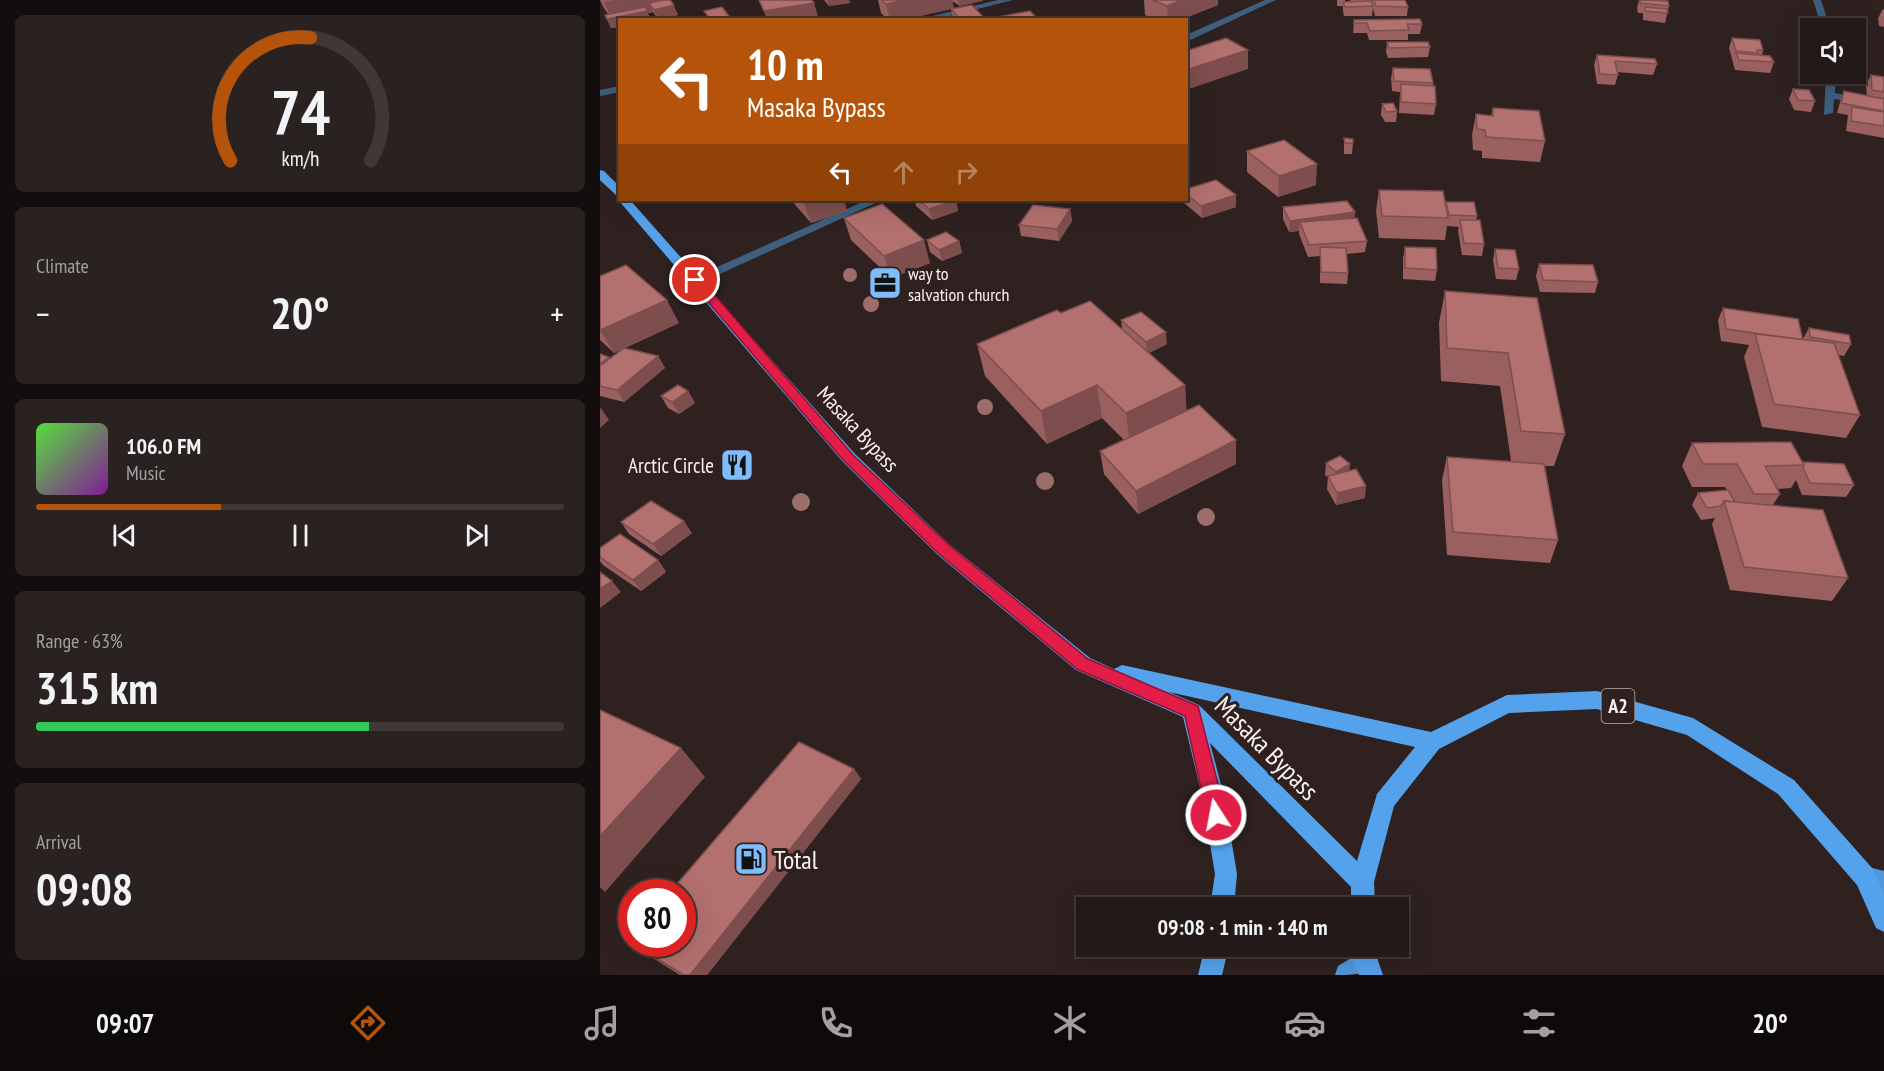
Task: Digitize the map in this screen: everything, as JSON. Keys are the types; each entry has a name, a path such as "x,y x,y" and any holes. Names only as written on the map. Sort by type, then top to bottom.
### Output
{"highway":[{"path":"600,173 618,193"},
{"name":"Masaka Bypass","path":"625,201 849,458 944,550 1083,664 1192,711 1362,882"},
{"name":"Masaka Bypass","path":"1083,664 1432,742"},
{"name":"A2","path":"1363,897 1362,882 1385,801 1432,742 1507,704 1597,700 1693,727 1786,787 1875,880 1884,920"},
{"path":"1192,711 1213,796 1226,874 1223,897"},
{"path":"1210,975 1214,957"}],"street":[{"path":"929,18 1009,0"},
{"path":"1188,38 1272,0"},
{"path":"1817,0 1823,18"},
{"path":"1828,113 1830,84"},
{"path":"600,93 618,89"},
{"path":"1829,95 1884,105"},
{"path":"695,280 874,201"}],"building":[{"path":"670,0 674,5 654,10 649,3"},
{"path":"759,0 812,0 814,3 764,11"},
{"path":"882,0 904,0 886,4"},
{"path":"1152,0 1182,0 1167,6"},
{"path":"1374,0 1405,0 1408,7 1376,6"},
{"path":"1640,0 1668,1 1669,6 1640,3"},
{"path":"1371,1 1373,6 1345,7 1343,2"},
{"path":"972,5 984,18 959,18 951,9"},
{"path":"645,7 648,11 607,19 605,15"},
{"path":"722,7 730,18 709,18 704,11"},
{"path":"1645,7 1667,9 1668,13 1645,11"},
{"path":"1030,11 1035,16 1027,18 992,18"},
{"path":"1420,19 1422,24 1407,24 1409,30 1370,31 1367,23 1354,23 1354,20"},
{"path":"1226,38 1248,50 1188,69 1188,50"},
{"path":"1732,38 1760,40 1763,50 1757,50 1758,53 1736,51"},
{"path":"1387,42 1428,42 1430,47 1389,48"},
{"path":"1736,53 1770,56 1774,62 1739,60"},
{"path":"1597,55 1655,59 1657,64 1615,61 1618,75 1600,74"},
{"path":"1393,68 1430,69 1433,83 1394,81"},
{"path":"1871,75 1884,77 1884,92 1872,90"},
{"path":"1401,84 1435,86 1436,104 1401,102"},
{"path":"1793,89 1809,90 1815,101 1798,100"},
{"path":"1844,91 1884,99 1884,111 1841,103"},
{"path":"1393,103 1397,111 1386,112 1382,104"},
{"path":"1852,107 1884,112 1884,126 1851,121"},
{"path":"1493,108 1539,111 1545,141 1486,137 1485,130 1477,129 1476,114 1493,116"},
{"path":"1344,138 1353,139 1353,143 1345,143"},
{"path":"1284,140 1317,164 1279,176 1247,151"},
{"path":"1216,180 1236,195 1201,206 1188,196 1188,188"},
{"path":"1379,190 1443,191 1448,218 1382,216"},
{"path":"920,201 953,201 929,209"},
{"path":"1347,201 1355,212 1290,221 1283,207"},
{"path":"1446,202 1474,202 1477,216 1449,215"},
{"path":"882,204 924,240 884,256 844,218"},
{"path":"1033,205 1070,209 1057,229 1019,225"},
{"path":"1357,218 1367,241 1309,245 1300,222"},
{"path":"1460,220 1480,220 1484,244 1464,243"},
{"path":"946,232 959,241 939,250 927,240"},
{"path":"1320,247 1346,248 1348,273 1321,272"},
{"path":"1405,247 1436,248 1437,270 1405,268"},
{"path":"1495,249 1515,250 1519,269 1498,268"},
{"path":"1539,264 1593,265 1598,282 1543,280"},
{"path":"626,265 667,300 600,330 600,276"},
{"path":"1445,291 1537,298 1565,434 1521,431 1508,353 1447,348"},
{"path":"1090,301 1185,385 1126,413 1097,385 1041,411 977,344 1057,310 1061,313"},
{"path":"1723,308 1798,319 1803,340 1726,329"},
{"path":"1141,312 1166,332 1146,342 1121,320"},
{"path":"1809,328 1849,335 1851,344 1810,337"},
{"path":"1755,334 1834,343 1860,415 1774,404"},
{"path":"624,348 658,356 617,390 600,386 600,366"},
{"path":"600,354 609,357 600,364"},
{"path":"678,385 688,391 672,402 661,396"},
{"path":"1199,405 1236,440 1136,491 1100,451"},
{"path":"1791,442 1804,465 1765,466 1780,494 1754,494 1737,464 1703,464 1692,443"},
{"path":"1340,456 1350,464 1336,472 1326,463"},
{"path":"1447,457 1544,464 1558,540 1453,532"},
{"path":"1803,462 1844,464 1854,485 1810,483 1803,468"},
{"path":"1356,469 1366,486 1337,493 1328,476"},
{"path":"1728,490 1735,502 1724,501 1721,506 1707,508 1698,493"},
{"path":"651,501 684,521 653,544 621,522"},
{"path":"1724,501 1823,510 1848,578 1744,567"},
{"path":"620,534 658,560 633,580 600,557 600,548"},
{"path":"600,572 612,581 600,589"},
{"path":"600,710 681,748 600,836"},
{"path":"799,742 854,769 690,975 684,975 654,957 696,957 696,879 681,879"}],"place":[{"name":"way to salvation church","path":"885,283"},
{"name":"Arctic Circle","path":"737,465"},
{"name":"Total","path":"751,859"}],"route":[{"path":"695,280 849,458 944,550 1065,652 1083,664 1192,711 1216,815"}]}
